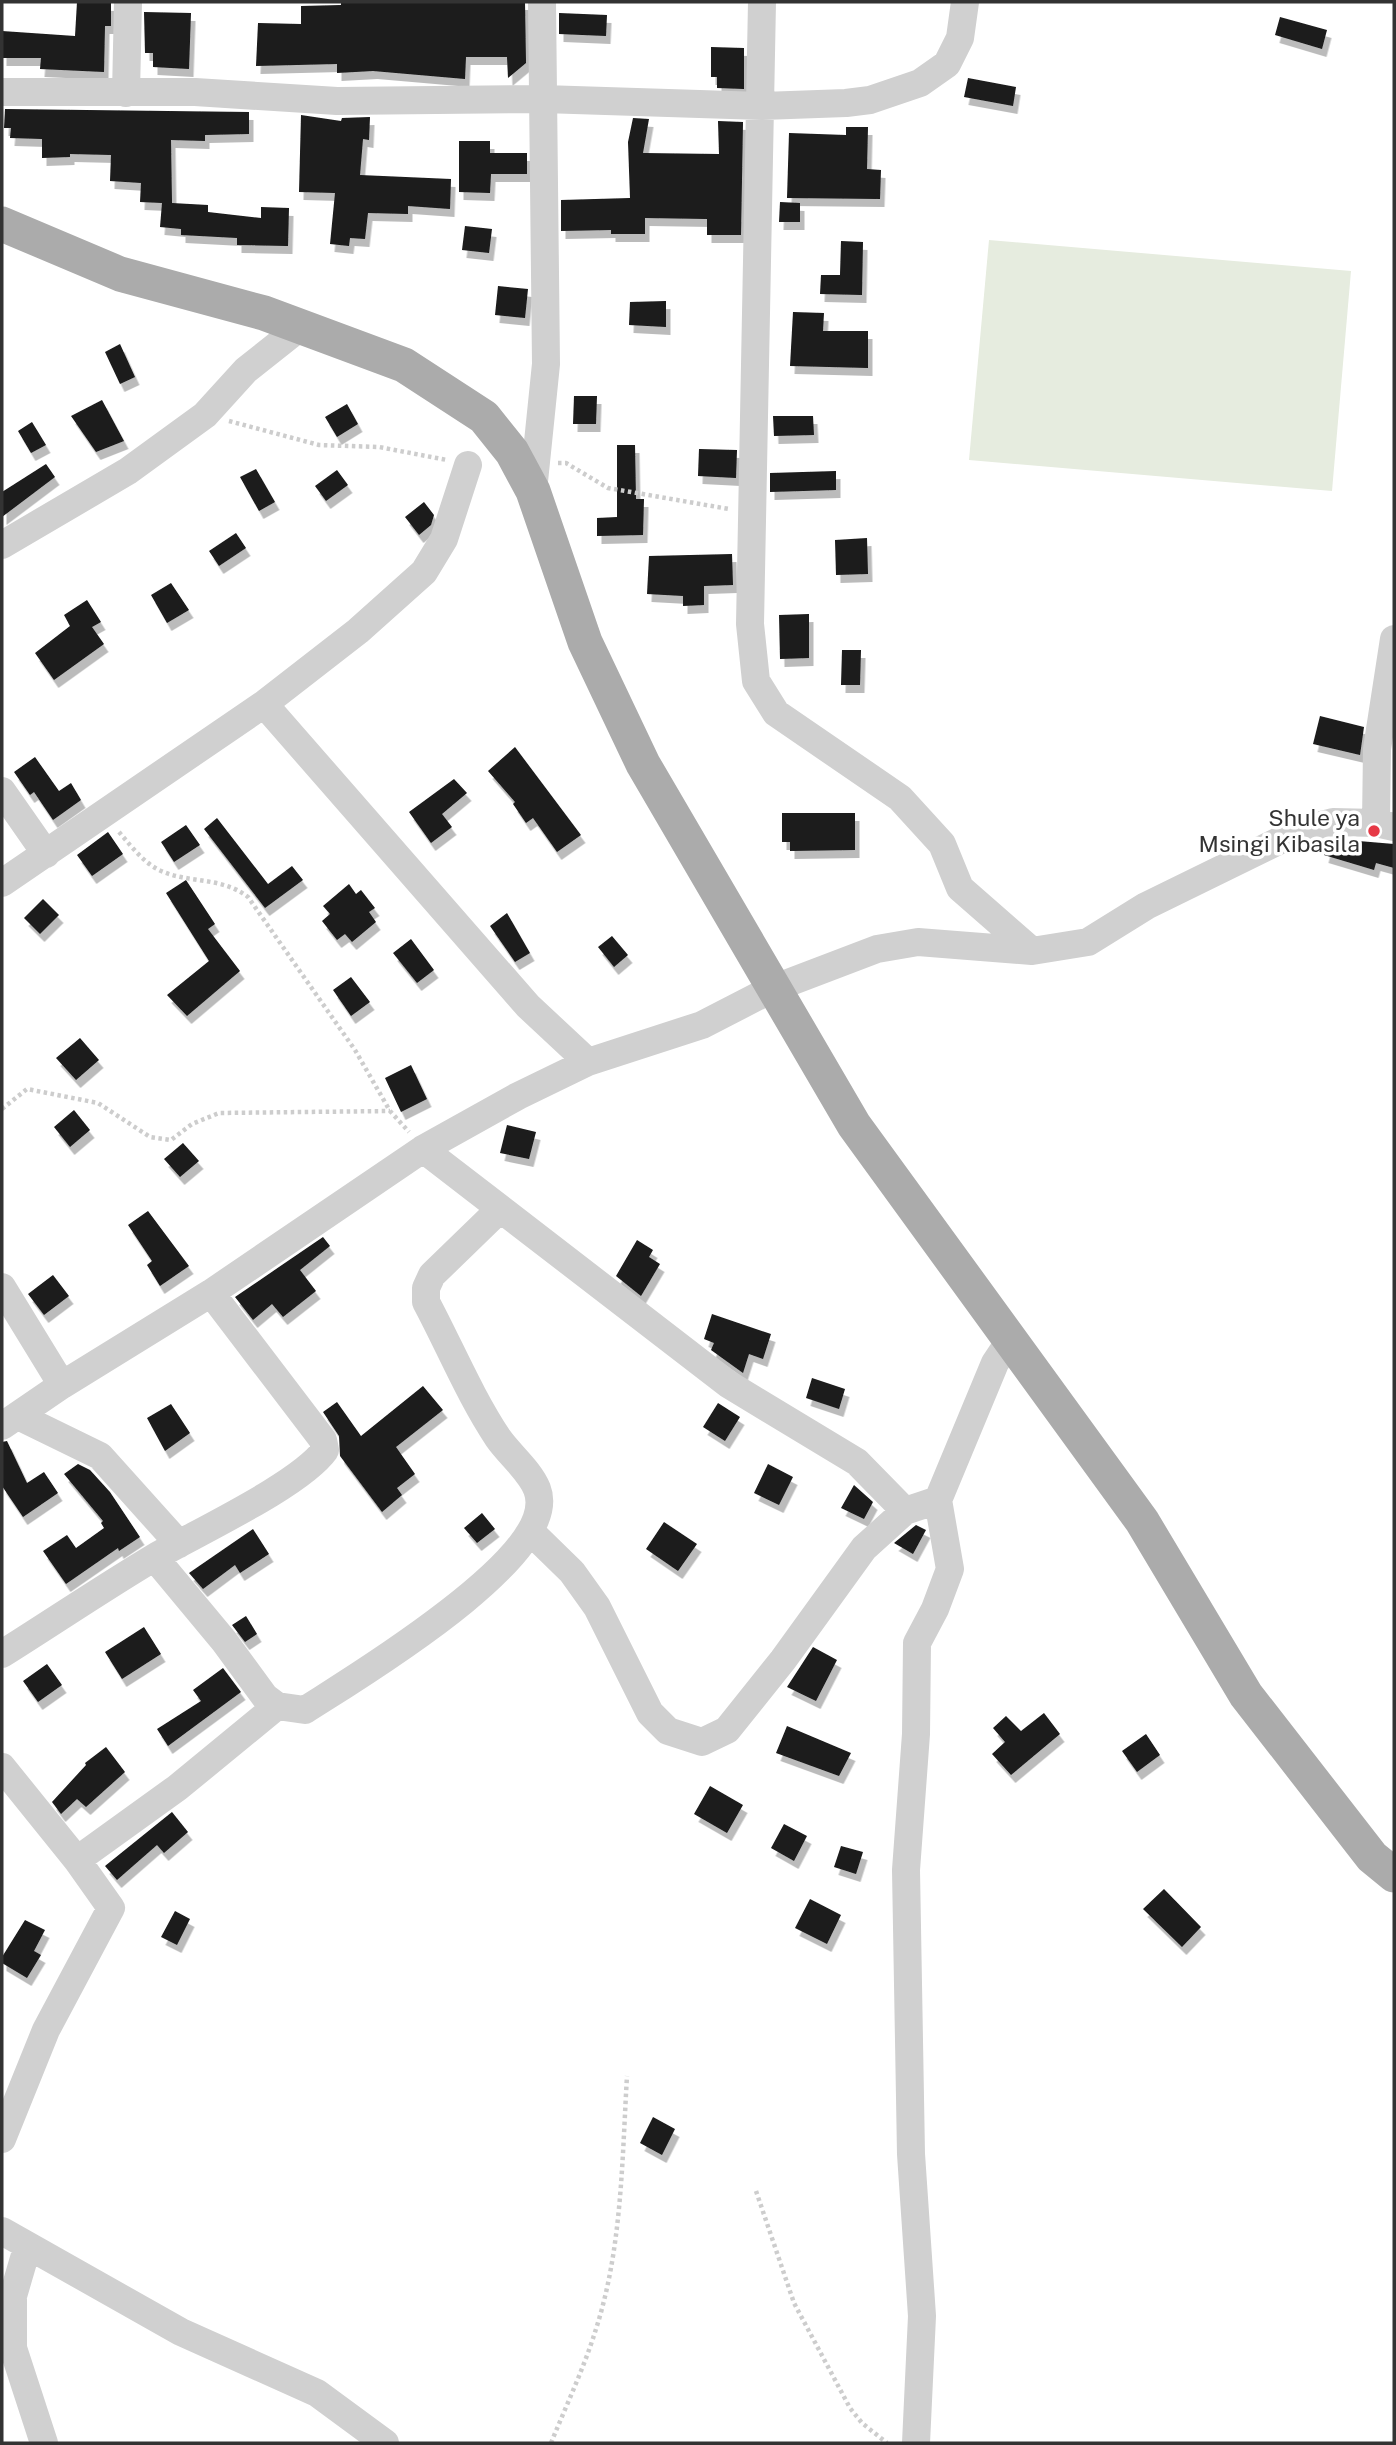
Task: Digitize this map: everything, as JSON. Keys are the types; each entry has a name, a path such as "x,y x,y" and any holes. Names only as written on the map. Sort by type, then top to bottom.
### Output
{"main road":[{"path":"2,223 121,274 264,313 404,365 484,417 535,476 585,642 643,764 772,989 854,1125 1142,1521 1247,1695 1372,1857 1394,1875"}],"street":[{"path":"126,93 128,2"},
{"path":"535,476 546,364 542,2"},
{"path":"762,2 750,624 757,681 776,713 900,798 942,844 960,888 1032,951"},
{"path":"2,92 195,92 337,102 544,99 762,106 870,100 920,83 947,64 960,38 965,2"},
{"path":"2,545 128,471 205,415 246,370 299,328"},
{"path":"2,883 264,704 358,631 424,572 444,539 468,464"},
{"path":"10,1421 62,1385 211,1293 423,1149 518,1096 588,1062 702,1025 772,989 877,949 918,942 1032,951 1088,942 1146,906 1301,831 1333,822 1385,825 1377,749 1394,639"},
{"path":"264,704 528,1006 588,1062"},
{"path":"4,797 46,854"},
{"path":"423,1149 728,1384 856,1462 905,1511"},
{"path":"10,1421 100,1456 167,1551 224,1641 265,1697 277,1706 305,1710 466,1601 515,1554 531,1532 540,1511 537,1489 498,1437 426,1302 426,1288 432,1275 499,1210"},
{"path":"2,1287 62,1385"},
{"path":"2,1654 167,1551 273,1490 318,1460 325,1450 323,1440 211,1293"},
{"path":"916,2443 922,2316 911,2154 906,1870 916,1734 917,1643 941,1596 950,1569 938,1500 995,1363 1011,1339"},
{"path":"531,1532 572,1572 597,1606 650,1713 668,1731 702,1742 726,1730 783,1660 864,1548 905,1511 938,1500"},
{"path":"77,1860 177,1788 277,1706"},
{"path":"2,1766 77,1860 111,1908 46,2030 2,2138"},
{"path":"2,2231 27,2248 181,2332 317,2393 385,2443"},
{"path":"27,2248 13,2296 13,2348 44,2443"}],"path":[{"path":"205,415 319,445 379,447 468,464"},
{"path":"535,476 566,463 608,488 752,513"},
{"path":"103,815 147,862 161,871 233,885 248,897 355,1050 390,1111 423,1149"},
{"path":"2,1109 27,1088 98,1103 150,1137 171,1140 192,1124 219,1113 390,1111"},
{"path":"551,2443 596,2330 608,2282 620,2211 627,2077"},
{"path":"756,2191 794,2303 850,2408 862,2423 887,2443"}],"shaded area":[{"path":"989,240 1351,271 1332,491 969,460"}],"building":[{"path":"77,2 111,3 111,26 105,26 104,72 40,69 41,58 2,58 2,31 75,36"},
{"path":"341,2 525,2 526,63 508,78 507,57 466,57 465,79 373,71 337,73 337,64 256,66 258,23 301,24 301,6 341,5"},
{"path":"144,12 191,13 189,69 153,67 153,53 145,53"},
{"path":"559,13 607,15 606,36 559,34"},
{"path":"1280,17 1327,30 1322,49 1275,35"},
{"path":"711,47 744,48 744,89 717,88 717,77 711,77"},
{"path":"968,78 1016,87 1013,106 964,97"},
{"path":"5,109 249,112 249,134 205,135 205,141 171,140 172,203 208,205 208,212 261,218 261,207 289,208 288,246 237,245 237,238 181,235 181,229 160,227 162,203 140,202 141,183 110,181 111,155 70,154 70,157 42,158 42,139 10,138 11,128 4,128"},
{"path":"301,115 341,121 342,118 370,117 369,140 363,139 360,175 451,179 450,209 408,206 408,214 368,213 365,239 350,238 349,246 330,244 335,193 299,192"},
{"path":"633,118 649,119 643,153 719,154 718,121 743,122 741,235 707,235 707,219 645,218 645,234 611,234 611,230 561,231 561,200 630,198 628,142"},
{"path":"846,127 868,127 867,169 881,170 880,199 787,198 789,133 846,135"},
{"path":"459,141 490,141 490,153 527,153 527,174 491,174 490,193 459,192"},
{"path":"780,202 800,203 800,222 779,222"},
{"path":"465,226 492,229 489,253 462,250"},
{"path":"841,241 863,242 862,295 820,294 821,275 840,275"},
{"path":"498,286 528,289 525,318 495,315"},
{"path":"666,301 666,327 629,325 630,302"},
{"path":"793,312 824,313 823,331 868,331 868,368 790,366"},
{"path":"120,344 135,377 120,384 105,352"},
{"path":"574,396 597,396 596,424 573,424"},
{"path":"102,400 124,441 96,452 71,416"},
{"path":"347,404 358,424 337,437 325,417"},
{"path":"773,416 813,416 814,435 774,436"},
{"path":"32,422 46,445 31,453 18,431"},
{"path":"617,445 635,445 636,499 644,499 643,535 597,536 597,518 617,517"},
{"path":"699,449 737,450 736,478 698,476"},
{"path":"46,464 55,477 2,517 2,492"},
{"path":"256,469 275,502 259,511 240,477"},
{"path":"337,470 348,485 326,501 315,486"},
{"path":"836,471 836,490 770,492 770,473"},
{"path":"424,502 434,515 431,525 419,535 405,517"},
{"path":"236,533 246,548 219,566 209,551"},
{"path":"867,538 868,574 836,575 835,540"},
{"path":"732,554 733,585 704,586 704,605 683,606 683,596 647,594 649,556"},
{"path":"171,583 189,610 167,623 151,595"},
{"path":"87,600 101,622 92,627 104,644 54,680 35,653 70,626 64,615"},
{"path":"809,614 809,658 780,659 779,615"},
{"path":"842,650 861,650 860,685 841,685"},
{"path":"1320,716 1364,727 1360,755 1313,744"},
{"path":"515,747 581,835 557,852 533,818 526,823 513,804 515,802 488,771"},
{"path":"35,757 59,791 71,783 81,800 53,820 34,792 30,795 14,772"},
{"path":"454,779 467,793 442,814 452,827 431,843 409,812"},
{"path":"782,813 855,813 855,850 790,851 790,842 782,842"},
{"path":"217,818 268,884 292,866 303,880 265,908 204,829"},
{"path":"186,825 200,845 174,862 161,842"},
{"path":"108,832 123,854 92,876 77,855"},
{"path":"1328,840 1394,844 1394,868 1376,863 1374,870 1324,855"},
{"path":"186,880 215,924 208,929 240,971 187,1016 167,995 209,961 166,893"},
{"path":"349,884 356,894 361,890 375,908 369,912 376,922 352,942 345,934 337,940 322,921 330,914 323,906"},
{"path":"43,899 59,915 40,934 24,918"},
{"path":"507,913 530,953 515,962 490,926"},
{"path":"612,936 628,955 614,967 598,947"},
{"path":"411,939 434,970 417,983 393,953"},
{"path":"351,977 370,1002 351,1016 333,990"},
{"path":"80,1038 99,1060 76,1080 56,1058"},
{"path":"411,1065 427,1099 401,1112 385,1078"},
{"path":"74,1110 90,1130 70,1147 54,1127"},
{"path":"507,1125 536,1132 529,1159 500,1153"},
{"path":"183,1143 199,1161 180,1177 164,1159"},
{"path":"148,1211 189,1266 160,1286 147,1265 152,1261 128,1225"},
{"path":"323,1237 330,1246 300,1270 316,1291 283,1317 272,1304 253,1320 235,1297"},
{"path":"637,1240 653,1250 649,1257 660,1264 641,1296 616,1276"},
{"path":"53,1275 69,1296 44,1315 28,1294"},
{"path":"712,1314 771,1334 763,1359 749,1354 743,1373 711,1350 714,1343 704,1339"},
{"path":"812,1378 845,1389 839,1409 806,1398"},
{"path":"423,1386 443,1410 396,1447 415,1474 397,1488 402,1495 382,1512 340,1456 339,1436 323,1412 337,1402 361,1436"},
{"path":"718,1403 740,1417 725,1441 703,1427"},
{"path":"171,1404 190,1433 165,1451 147,1418"},
{"path":"7,1441 27,1483 44,1472 58,1493 23,1517 2,1486 2,1442"},
{"path":"78,1464 90,1470 110,1492 140,1537 119,1551 118,1548 66,1584 43,1551 67,1535 76,1548 104,1528 101,1523 103,1521 64,1474"},
{"path":"768,1464 793,1477 779,1505 754,1493"},
{"path":"854,1485 873,1502 864,1519 841,1508"},
{"path":"482,1513 495,1529 477,1543 464,1528"},
{"path":"664,1522 697,1544 678,1571 646,1549"},
{"path":"916,1525 926,1530 913,1554 894,1543"},
{"path":"253,1529 269,1554 240,1573 235,1565 203,1589 189,1573"},
{"path":"246,1616 257,1634 245,1642 232,1625"},
{"path":"144,1627 161,1654 122,1679 105,1652"},
{"path":"813,1647 837,1660 816,1701 787,1687"},
{"path":"47,1664 62,1685 38,1702 23,1681"},
{"path":"223,1668 241,1692 168,1746 157,1729 201,1701 193,1690"},
{"path":"1044,1713 1060,1734 1011,1775 992,1754 1005,1742 993,1728 1006,1716 1021,1731"},
{"path":"787,1726 851,1753 839,1776 776,1753"},
{"path":"1146,1734 1160,1755 1137,1772 1122,1751"},
{"path":"106,1747 125,1772 86,1807 77,1799 61,1814 52,1802 85,1763"},
{"path":"710,1786 743,1805 727,1833 694,1814"},
{"path":"172,1812 188,1832 164,1853 157,1845 117,1880 105,1866"},
{"path":"784,1824 807,1836 794,1861 771,1848"},
{"path":"841,1846 863,1852 856,1874 834,1867"},
{"path":"1164,1889 1201,1927 1182,1947 1143,1909"},
{"path":"810,1899 841,1915 827,1944 795,1928"},
{"path":"175,1911 190,1919 177,1945 161,1937"},
{"path":"25,1920 45,1930 34,1951 41,1955 27,1978 2,1963 2,1957"},
{"path":"653,2117 675,2129 662,2155 640,2143"}],"place":[{"name":"Shule ya Msingi Kibasila","path":"1374,831"}]}
